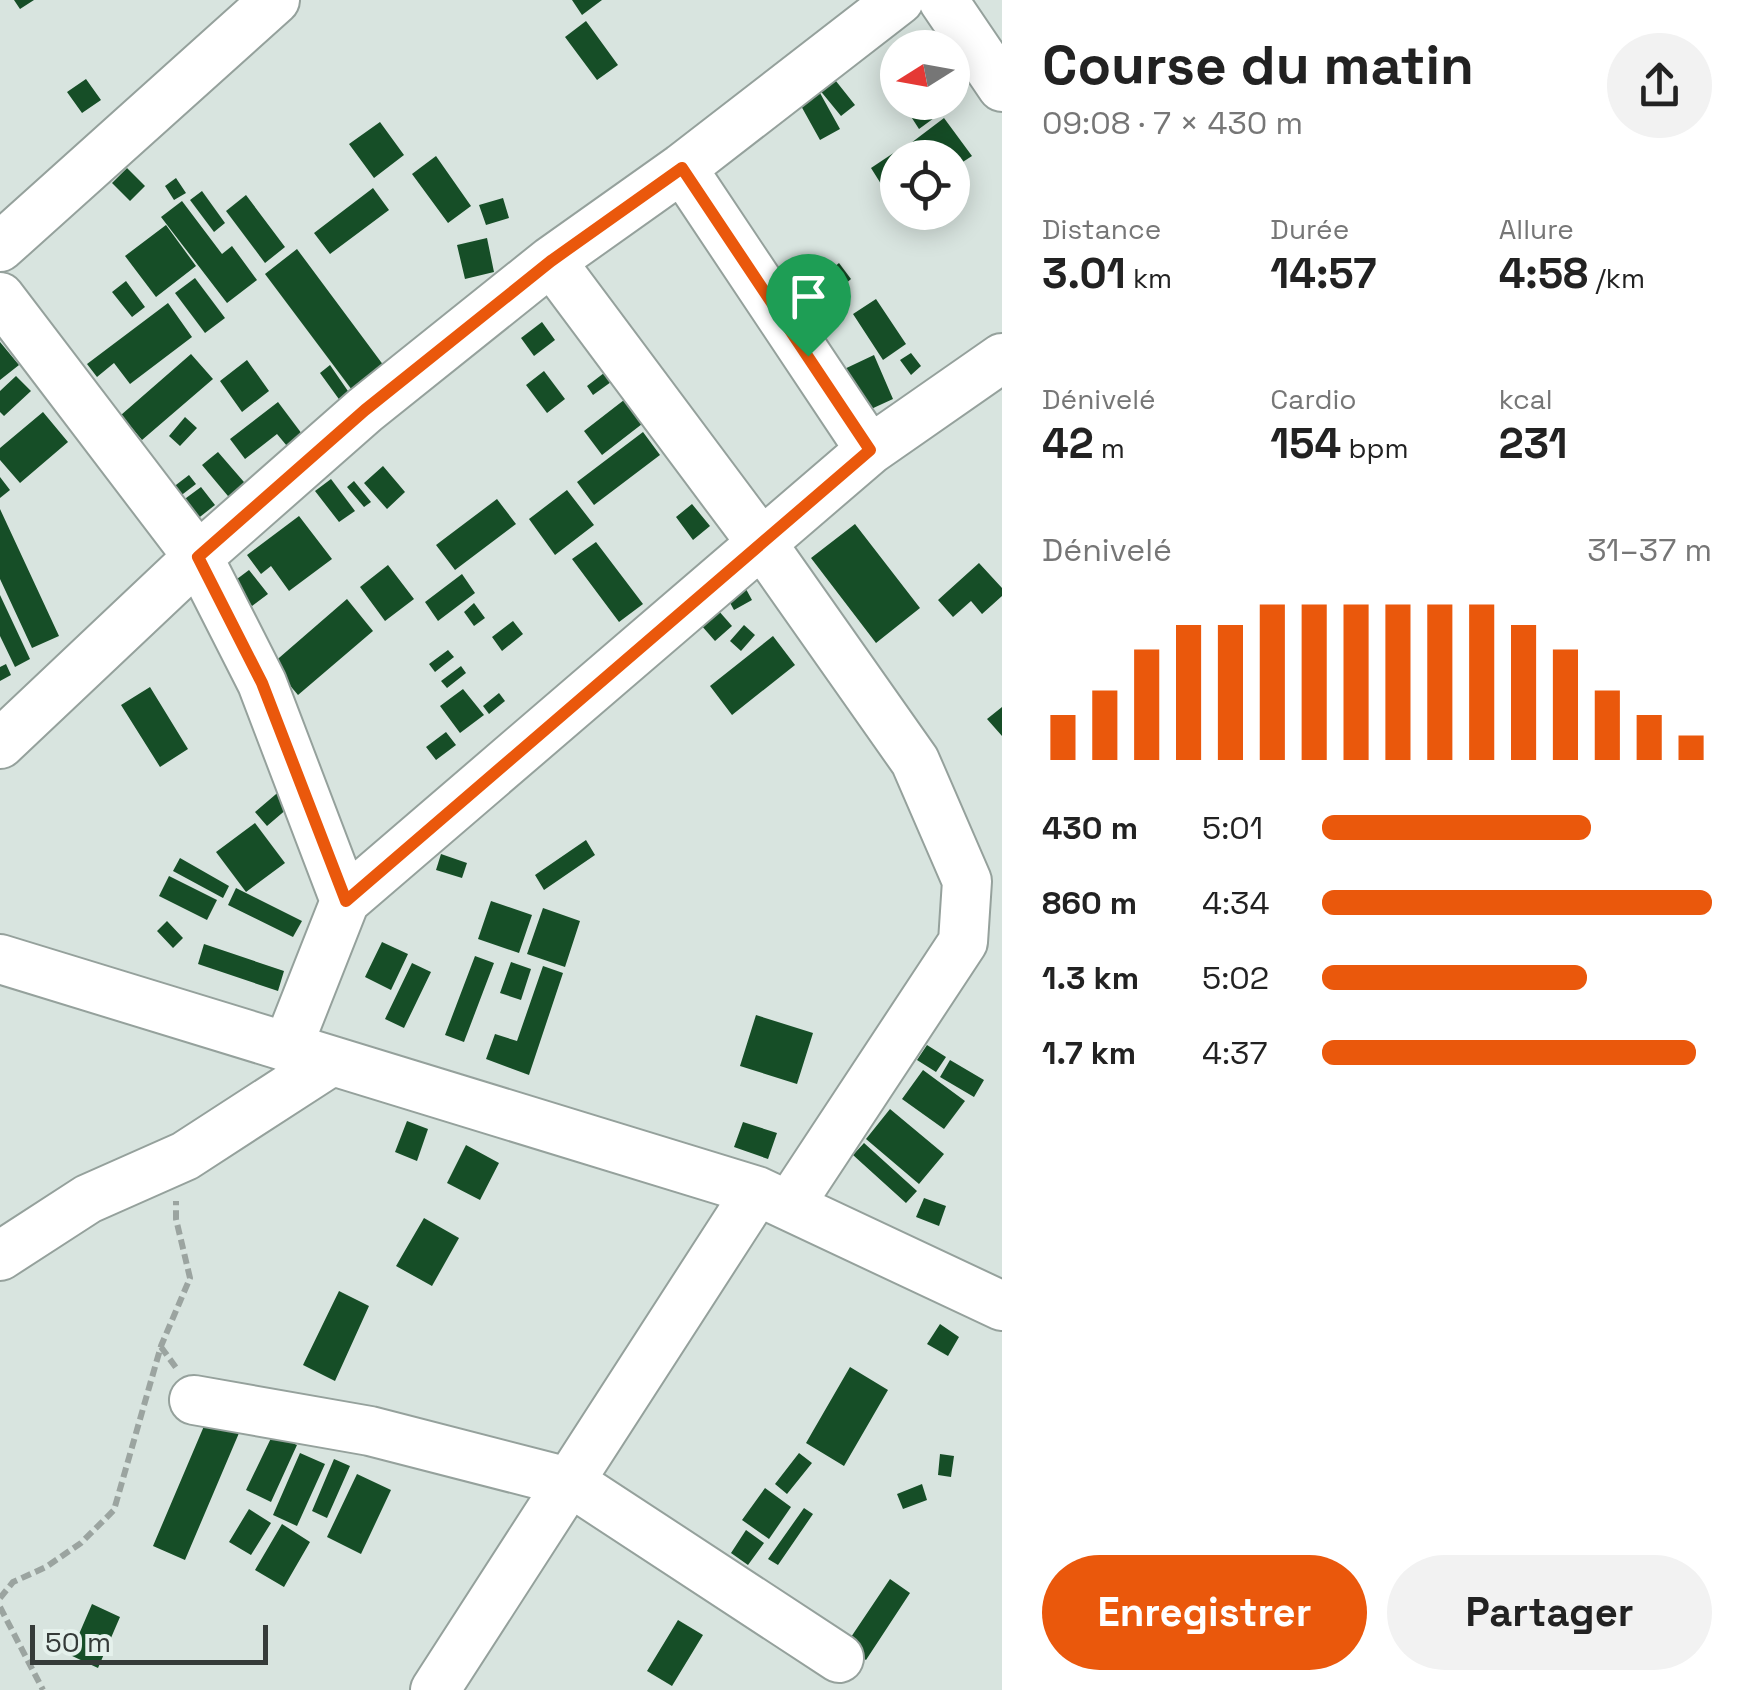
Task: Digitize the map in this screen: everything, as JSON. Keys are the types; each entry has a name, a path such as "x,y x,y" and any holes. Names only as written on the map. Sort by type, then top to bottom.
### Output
{"street":[{"path":"0,246 275,0"},
{"path":"0,744 198,557 365,410 551,261 682,168 899,0"},
{"path":"942,0 1002,88"},
{"path":"682,168 870,450"},
{"path":"435,1690 572,1483 773,1199 982,930 967,881 915,761 763,545 551,261"},
{"path":"0,297 198,557 262,683 346,901 308,1055 185,1156 88,1199 0,1256"},
{"path":"346,901 870,450 1002,358"},
{"path":"0,960 773,1199 1002,1306"},
{"path":"194,1400 370,1431 572,1483 838,1658"}],"path":[{"path":"0,1598 14,1582 46,1568 82,1543 114,1510 160,1346 190,1278 176,1219 175,1189 185,1156"},
{"path":"0,1608 43,1690"}],"building":[{"path":"14,0 34,0 20,9"},
{"path":"572,0 602,0 582,15"},
{"path":"586,21 618,65 597,80 565,37"},
{"path":"828,71 855,105 841,116 814,83"},
{"path":"86,79 101,100 82,113 67,92"},
{"path":"820,93 840,129 820,140 800,104"},
{"path":"913,120 931,120 919,129"},
{"path":"945,120 960,140 915,140"},
{"path":"380,122 404,155 374,178 349,144"},
{"path":"436,156 471,206 448,223 412,174"},
{"path":"880,162 880,182 871,168"},
{"path":"127,168 145,186 130,201 112,183"},
{"path":"176,178 186,193 174,200 165,186"},
{"path":"373,188 389,210 330,254 314,233"},
{"path":"202,191 225,223 214,232 190,200"},
{"path":"246,195 285,247 265,263 226,211"},
{"path":"503,198 509,218 486,225 479,205"},
{"path":"182,201 222,254 232,246 257,280 227,303 161,217"},
{"path":"166,225 196,266 156,297 125,256"},
{"path":"487,238 494,272 465,279 457,245"},
{"path":"297,249 384,366 352,390 265,274"},
{"path":"839,263 851,279 836,292 823,276"},
{"path":"195,278 225,318 205,333 175,293"},
{"path":"126,281 145,307 132,317 112,292"},
{"path":"876,299 906,344 883,360 853,314"},
{"path":"168,303 192,337 130,384 114,363 97,377 87,364"},
{"path":"542,322 555,340 534,356 521,338"},
{"path":"0,342 19,365 0,380"},
{"path":"911,353 921,366 911,375 900,360"},
{"path":"191,354 213,379 142,440 121,415"},
{"path":"874,355 893,399 858,415 838,372"},
{"path":"247,360 269,391 242,412 220,381"},
{"path":"330,365 350,394 341,402 320,373"},
{"path":"544,371 565,399 547,413 526,385"},
{"path":"604,373 611,382 593,395 587,386"},
{"path":"16,376 31,391 4,416 0,412 0,391"},
{"path":"624,400 642,424 602,455 584,431"},
{"path":"278,402 302,434 287,446 277,434 245,459 230,439"},
{"path":"43,412 68,442 20,483 0,460 0,448"},
{"path":"185,417 197,428 180,446 169,436"},
{"path":"643,432 660,455 594,505 577,482"},
{"path":"218,452 250,489 233,502 202,465"},
{"path":"383,466 405,492 387,509 364,483"},
{"path":"189,475 196,484 179,497 172,488"},
{"path":"0,477 10,490 0,498"},
{"path":"331,479 355,511 339,522 315,491"},
{"path":"354,481 371,502 364,507 347,487"},
{"path":"201,487 215,505 196,520 182,501"},
{"path":"567,490 594,525 555,555 529,519"},
{"path":"497,499 516,524 455,570 436,545"},
{"path":"692,504 710,526 693,540 676,517"},
{"path":"0,509 59,636 32,648 0,579"},
{"path":"299,516 332,559 289,591 271,566 261,574 247,555"},
{"path":"855,524 920,608 876,643 811,558"},
{"path":"596,542 643,604 619,622 572,559"},
{"path":"979,563 1002,588 1002,596 982,614 971,601 953,617 938,600"},
{"path":"388,565 414,599 385,621 360,587"},
{"path":"249,570 268,594 252,606 233,582"},
{"path":"462,574 475,593 438,621 425,602"},
{"path":"741,580 752,600 734,610 723,590"},
{"path":"0,595 30,659 15,667 0,636"},
{"path":"347,599 373,631 298,695 272,664"},
{"path":"474,603 485,618 474,626 464,612"},
{"path":"718,610 732,626 715,641 701,625"},
{"path":"513,621 523,634 502,651 492,637"},
{"path":"744,625 755,635 741,651 730,641"},
{"path":"773,636 795,665 732,715 710,686"},
{"path":"448,650 454,657 435,672 429,664"},
{"path":"6,664 11,675 0,681 0,667"},
{"path":"461,666 466,673 447,688 441,681"},
{"path":"150,687 188,749 160,767 121,705"},
{"path":"463,689 484,715 460,733 440,706"},
{"path":"499,693 505,701 489,714 483,706"},
{"path":"1002,707 1002,736 987,719"},
{"path":"446,732 456,745 436,760 426,747"},
{"path":"282,789 288,808 267,826 255,812"},
{"path":"255,823 285,863 246,892 216,852"},
{"path":"586,840 595,855 544,890 535,875"},
{"path":"441,854 467,863 462,878 436,870"},
{"path":"180,858 229,886 223,898 173,871"},
{"path":"169,876 217,900 207,920 159,896"},
{"path":"236,888 302,921 293,937 228,905"},
{"path":"491,901 532,915 519,953 478,939"},
{"path":"543,908 580,921 565,967 527,954"},
{"path":"167,921 183,938 173,948 157,931"},
{"path":"382,942 408,954 391,990 365,977"},
{"path":"204,944 284,971 278,991 198,964"},
{"path":"475,956 494,963 464,1042 445,1035"},
{"path":"511,962 531,969 521,1000 500,993"},
{"path":"412,963 431,972 404,1028 385,1019"},
{"path":"543,966 563,973 529,1075 486,1059 495,1034 517,1041"},
{"path":"756,1015 813,1033 797,1084 740,1066"},
{"path":"927,1045 946,1057 936,1072 917,1060"},
{"path":"950,1060 984,1080 974,1097 940,1077"},
{"path":"923,1070 965,1101 944,1129 902,1099"},
{"path":"890,1109 944,1154 919,1184 866,1139"},
{"path":"407,1121 428,1129 417,1161 395,1152"},
{"path":"743,1122 777,1133 768,1159 734,1147"},
{"path":"864,1143 917,1191 906,1203 853,1155"},
{"path":"466,1145 499,1163 480,1200 447,1183"},
{"path":"924,1198 946,1206 939,1226 916,1217"},
{"path":"424,1218 459,1238 432,1286 396,1266"},
{"path":"339,1291 369,1306 335,1381 303,1365"},
{"path":"940,1324 959,1337 948,1356 927,1344"},
{"path":"850,1367 888,1390 844,1466 806,1443"},
{"path":"207,1419 239,1433 185,1560 153,1546"},
{"path":"273,1434 297,1445 271,1502 246,1490"},
{"path":"300,1453 325,1464 297,1526 273,1515"},
{"path":"799,1453 812,1463 787,1494 775,1484"},
{"path":"940,1454 954,1456 951,1477 938,1475"},
{"path":"334,1459 350,1466 327,1518 312,1511"},
{"path":"357,1474 391,1490 361,1554 327,1537"},
{"path":"922,1484 927,1500 903,1509 897,1494"},
{"path":"765,1488 791,1507 769,1539 742,1520"},
{"path":"804,1508 813,1514 778,1565 768,1559"},
{"path":"249,1509 271,1523 251,1555 229,1542"},
{"path":"282,1524 310,1542 284,1587 255,1570"},
{"path":"746,1530 764,1543 748,1565 731,1553"},
{"path":"890,1579 910,1593 866,1660 845,1646"},
{"path":"92,1604 120,1617 98,1668 70,1655"},
{"path":"678,1620 703,1635 672,1686 647,1671"}],"route":[{"path":"682,168 808,356 870,450 346,901 262,683 198,557 365,410 551,261 682,168"}]}
